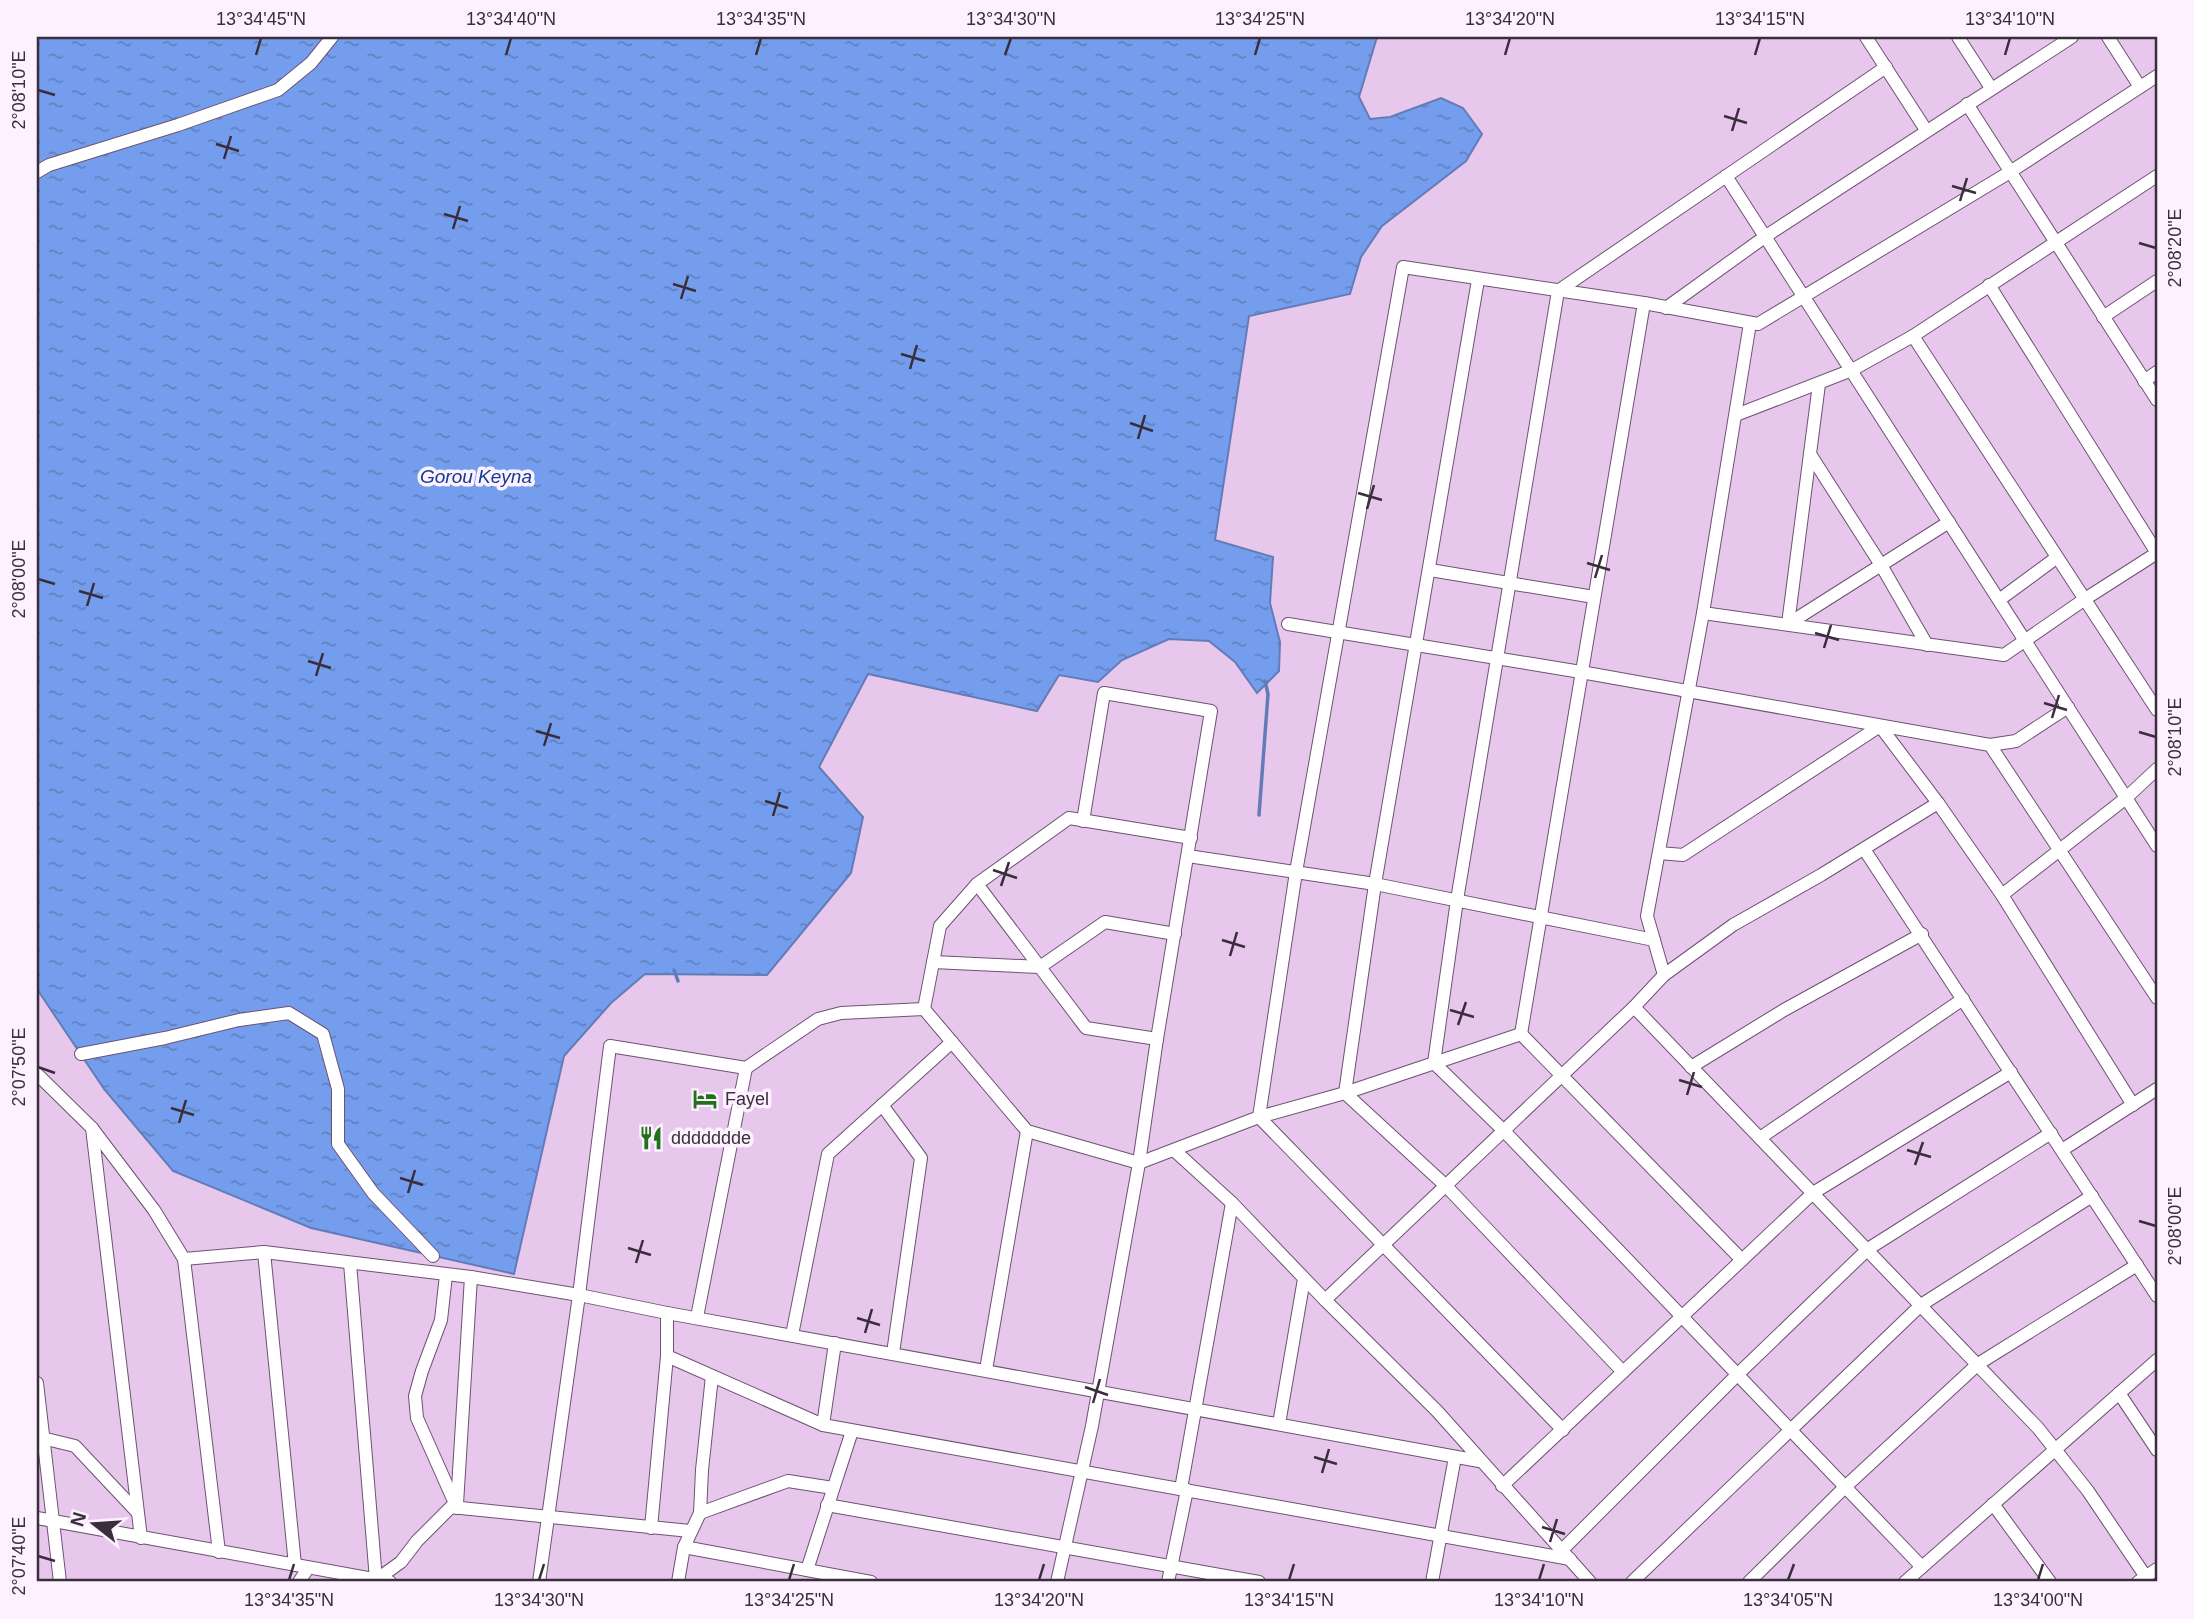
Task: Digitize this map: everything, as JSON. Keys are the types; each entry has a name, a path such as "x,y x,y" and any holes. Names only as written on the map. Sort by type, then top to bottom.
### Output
{"street":[{"path":"37,172 49,165 178,125 278,90 311,63 332,37"},
{"path":"1866,37 1926,130"},
{"path":"1958,37 1991,88"},
{"path":"1666,308 1766,236 2072,37"},
{"path":"2108,37 2140,87"},
{"path":"1434,1063 1457,900 1558,291 1886,67"},
{"path":"1259,1117 1296,872 1403,267 1644,303 1758,324 2010,172 2157,76"},
{"path":"1966,104 2157,400"},
{"path":"1726,176 2157,846"},
{"path":"1736,415 1852,370 1913,336 2157,176"},
{"path":"1345,1093 1375,884 1478,280"},
{"path":"2103,317 2157,281"},
{"path":"1703,613 2004,655 2157,553 1989,285"},
{"path":"1521,1034 1644,303"},
{"path":"1664,975 1647,916 1703,613 1750,323"},
{"path":"1913,336 2157,710"},
{"path":"2144,380 2157,372"},
{"path":"1788,625 1819,384"},
{"path":"1810,454 1881,565 1927,645"},
{"path":"1788,625 1949,522"},
{"path":"1999,600 2056,558"},
{"path":"1430,570 1594,597"},
{"path":"1288,624 1581,672 1990,745 2016,741 2068,707"},
{"path":"1056,1582 1082,1472 1139,1163 1210,711 1104,693 1083,821"},
{"path":"1880,726 2002,895 2133,1105"},
{"path":"1659,853 1683,855 1880,726"},
{"path":"1990,745 2157,998"},
{"path":"2002,895 2126,798 2157,769"},
{"path":"1325,1300 1634,1007 1664,975 1733,925 1938,803"},
{"path":"924,1009 940,926 977,884 1069,818 1191,838"},
{"path":"1864,849 2156,1291"},
{"path":"1188,856 1375,884 1654,940"},
{"path":"977,884 1086,1028 1157,1039"},
{"path":"933,962 1040,967 1105,922 1175,934"},
{"path":"1692,1067 1784,1010 1922,934"},
{"path":"1760,1138 1964,999"},
{"path":"1634,1007 1978,1364 2056,1449 2147,1576"},
{"path":"924,1009 1027,1131 1139,1163 1259,1117 1345,1093 1521,1034"},
{"path":"540,1582 610,1046 746,1068 818,1019 841,1013 924,1009"},
{"path":"81,1054 239,1020 289,1013 323,1034 338,1089 338,1144 373,1193 433,1256"},
{"path":"1521,1034 1742,1260"},
{"path":"792,1335 828,1154 952,1042"},
{"path":"1434,1063 1504,1131 1922,1567"},
{"path":"697,1317 746,1068"},
{"path":"1502,1486 1813,1193 2011,1072"},
{"path":"37,1074 92,1128 154,1210 184,1259 219,1552"},
{"path":"2062,1150 2157,1089"},
{"path":"1345,1093 1446,1186 1623,1372"},
{"path":"882,1105 921,1158 893,1353"},
{"path":"1259,1117 1563,1430"},
{"path":"92,1128 141,1538"},
{"path":"986,1370 1027,1131"},
{"path":"1566,1554 1738,1374 1868,1250 2051,1133"},
{"path":"1175,1151 1232,1203 1437,1411 1590,1582"},
{"path":"1632,1582 1921,1305 2092,1196"},
{"path":"1168,1582 1195,1409 1232,1203"},
{"path":"184,1259 264,1252 471,1278 579,1295 1479,1461"},
{"path":"264,1252 301,1566 299,1582"},
{"path":"350,1263 376,1580"},
{"path":"1749,1582 1845,1486 1978,1364 2137,1265"},
{"path":"446,1275 441,1320 415,1396 417,1418 457,1508"},
{"path":"457,1508 471,1278"},
{"path":"1279,1424 1304,1279"},
{"path":"651,1528 667,1356 667,1313"},
{"path":"823,1425 835,1343"},
{"path":"667,1356 823,1425 1440,1536 1566,1554"},
{"path":"1905,1582 2157,1360"},
{"path":"678,1582 684,1547 700,1513 712,1376"},
{"path":"37,1383 40,1438 60,1582"},
{"path":"2119,1393 2157,1450"},
{"path":"807,1570 852,1430"},
{"path":"40,1438 75,1446 138,1512"},
{"path":"1432,1582 1455,1457"},
{"path":"700,1513 788,1481 833,1488"},
{"path":"1993,1504 2050,1582"},
{"path":"827,1505 1259,1582"},
{"path":"376,1580 401,1562 451,1507 690,1531"},
{"path":"37,1518 390,1582"},
{"path":"684,1547 872,1582"}],"water":[{"name":"Gorou Keyna","path":"37,37 1377,37 1359,97 1370,119 1390,117 1441,98 1463,108 1482,134 1466,161 1382,226 1361,257 1350,294 1249,316 1215,540 1273,557 1270,603 1280,642 1279,671 1257,693 1235,662 1209,641 1169,639 1122,660 1098,682 1059,675 1037,711 868,674 819,767 863,817 851,873 767,975 645,974 611,1003 564,1056 514,1274 311,1228 173,1171 104,1089 37,989"}],"waterway":[{"path":"1259,815 1268,694 1265,681"},
{"path":"674,970 678,981"}],"place":[{"name":"Fayel","path":"705,1099"},
{"name":"ddddddde","path":"651,1138"}]}
